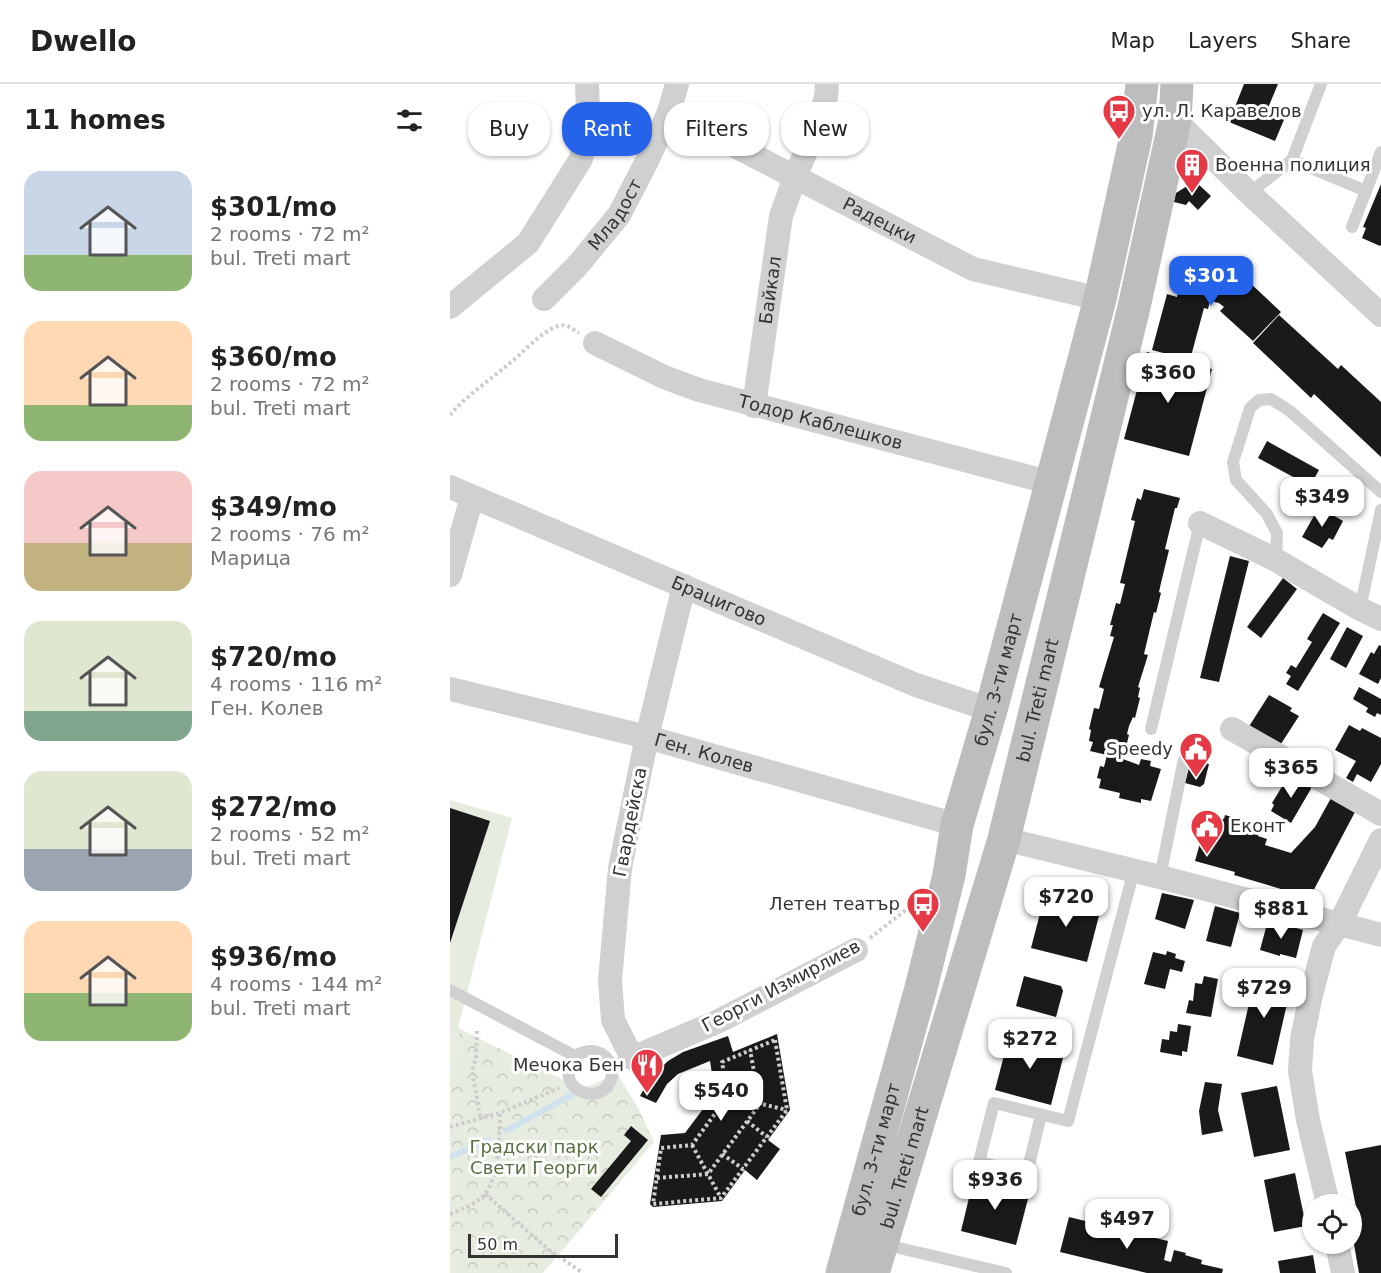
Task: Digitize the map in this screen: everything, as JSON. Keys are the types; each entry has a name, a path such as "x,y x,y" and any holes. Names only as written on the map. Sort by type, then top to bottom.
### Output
{"main road":[{"path":"1175,120 1177,84"},
{"name":"бул. 3-ти март","path":"842,1273 921,988 950,875 959,822 1100,299 1136,136 1141,85"},
{"name":"bul. Treti mart","path":"877,1258 1004,838 1131,319 1175,120"},
{"path":"976,805 989,807 1002,818 1004,838 993,854 976,857 961,848 959,822 976,805"}],"street":[{"path":"450,307 528,243 581,159 588,112 587,84"},
{"name":"Младост","path":"672,102 677,84"},
{"name":"Байкал","path":"754,406 781,216 818,123 826,97 827,84"},
{"path":"1175,120 1249,193 1381,315"},
{"name":"Младост","path":"544,299 577,266 619,215 664,123"},
{"name":"Радецки","path":"754,156 973,269 1100,299"},
{"name":"Тодор Каблешков","path":"595,343 664,377 699,390 1052,483"},
{"name":"Брацигово","path":"450,487 916,685 991,710"},
{"path":"450,575 472,497"},
{"path":"1200,523 1276,560 1370,614"},
{"name":"Гвардейска","path":"622,1062 613,1020 610,981 620,868 647,737 684,586"},
{"name":"Ген. Колев","path":"450,689 647,737 959,822"},
{"path":"1232,729 1381,814"},
{"path":"1004,838 1381,935"},
{"path":"1326,1194 1308,1120 1300,1071 1302,1039 1324,946 1340,923 1379,849"},
{"name":"Георги Измирлиев","path":"622,1062 717,1022 856,950"},
{"path":"1339,1254 1343,1273"}],"lane":[{"path":"1249,193 1292,160 1321,84"},
{"path":"1352,227 1381,152"},
{"path":"1292,160 1366,191"},
{"path":"1276,560 1277,533 1266,514 1236,480 1233,462 1250,408 1259,400 1271,399 1290,411 1381,492"},
{"path":"1370,614 1381,510"},
{"path":"1151,729 1200,523"},
{"path":"1160,877 1184,759"},
{"path":"1041,1115 1027,1173 979,1161 994,1103 1068,1121 1134,870"},
{"path":"450,990 575,1056"},
{"path":"583,1051 601,1052 608,1058 622,1062 603,1091 585,1094 571,1083 569,1069 575,1056 583,1051"},
{"path":"877,1258 1006,1273"}],"path":[{"path":"450,416 459,404 540,337 559,325 566,325 595,343"},
{"name":"Георги Измирлиев","path":"856,950 950,875"},
{"path":"477,1031 476,1058 472,1071 481,1120"},
{"path":"775,1040 787,1110 767,1137 721,1198 653,1204 661,1148 692,1145 728,1096 722,1062 775,1040"},
{"path":"708,1174 760,1104 750,1050"},
{"path":"450,1127 501,1113 571,1083"},
{"path":"728,1096 787,1110"},
{"path":"450,1214 469,1206 485,1194 492,1178 500,1143 501,1113"},
{"path":"747,1121 767,1137"},
{"path":"692,1145 721,1198"},
{"path":"722,1154 743,1169"},
{"path":"657,1178 708,1174"},
{"path":"485,1194 548,1249 583,1273"}],"green space":[{"path":"450,800 512,818 458,1028 463,1073 450,1069"},
{"name":"Градски парк Свети Георги","path":"458,1028 581,1089 617,1074 637,1106 654,1142 543,1273 450,1273 450,1070 463,1072"}],"building":[{"path":"1244,84 1278,84 1268,108 1286,115 1275,141 1229,122"},
{"name":"Военна полиция","path":"1195,181 1211,196 1198,210 1189,201 1186,205 1174,202 1176,193"},
{"path":"1381,184 1380,246 1362,238 1366,228 1363,227"},
{"path":"1193,259 1245,271 1252,277 1248,281 1281,312 1253,341 1220,311 1224,307 1210,301 1208,309 1204,308 1190,360 1152,350 1167,294 1177,297 1184,271 1190,272"},
{"path":"1279,315 1338,369 1341,365 1381,402 1381,457 1314,394 1311,398 1253,343"},
{"path":"1147,352 1212,369 1189,456 1124,439"},
{"path":"1267,441 1319,470 1310,486 1258,458"},
{"path":"1144,489 1180,498 1175,508 1165,549 1169,550 1159,592 1161,593 1144,654 1148,655 1138,687 1140,698 1135,718 1133,717 1129,726 1123,759 1139,765 1141,759 1151,761 1150,766 1161,769 1151,801 1141,799 1141,803 1119,798 1120,793 1099,788 1101,779 1097,778 1100,766 1104,767 1107,755 1090,751 1093,742 1089,741 1091,730 1089,729 1094,708 1099,709 1104,689 1099,687 1114,637 1110,636 1113,625 1110,625 1116,603 1120,604 1125,584 1120,583 1135,521 1131,520 1137,498 1141,500"},
{"path":"1319,507 1343,521 1333,540 1329,538 1322,548 1302,537"},
{"path":"1230,556 1249,561 1219,682 1200,678"},
{"path":"1283,578 1297,589 1261,638 1247,627"},
{"path":"1323,613 1340,623 1298,691 1286,684 1291,676 1286,673 1291,665 1296,668 1312,642 1307,639"},
{"path":"1347,627 1363,636 1346,668 1330,659"},
{"path":"1379,645 1381,646 1381,678 1378,684 1359,674 1371,652 1374,654"},
{"path":"1359,687 1381,699 1381,715 1377,713 1375,717 1366,712 1368,708 1353,699"},
{"path":"1269,695 1292,708 1290,711 1299,716 1279,747 1248,728"},
{"path":"1349,725 1360,731 1362,728 1381,738 1381,764 1371,782 1357,774 1353,782 1346,778 1356,761 1335,750"},
{"path":"1191,760 1209,764 1204,784 1200,787 1185,783"},
{"path":"1294,776 1312,787 1291,823 1271,811 1274,805 1272,803 1286,780 1290,783"},
{"path":"1331,798 1355,812 1310,897 1302,898 1291,892 1234,875 1235,872 1195,861 1208,814 1224,819 1225,815 1243,820 1242,824 1260,829 1258,836 1267,839 1265,845 1291,853 1315,827"},
{"path":"450,808 490,821 450,943"},
{"path":"1162,893 1194,900 1185,929 1155,919"},
{"path":"1045,894 1101,908 1087,962 1031,948"},
{"path":"1215,906 1240,913 1231,947 1206,941"},
{"path":"1268,920 1303,930 1296,958 1260,950"},
{"path":"1167,951 1176,954 1175,958 1185,961 1182,972 1170,969 1165,989 1144,984 1153,952 1166,955"},
{"path":"1256,973 1292,982 1273,1065 1237,1056"},
{"path":"1024,976 1061,986 1063,991 1056,1017 1016,1006"},
{"path":"1204,976 1218,979 1211,1017 1186,1013 1189,1000 1193,1001 1195,983 1202,984"},
{"path":"1178,1024 1191,1026 1187,1052 1182,1051 1182,1056 1160,1052 1162,1039 1169,1040 1170,1031 1177,1032"},
{"path":"777,1034 790,1110 768,1140 780,1149 757,1180 745,1170 722,1201 653,1207 650,1204 661,1135 685,1133 715,1093 710,1061 678,1074 667,1084 656,1103 640,1096 649,1080 645,1077 651,1070 655,1073 668,1061 683,1052 728,1036 733,1052"},
{"path":"1009,1036 1065,1050 1051,1105 995,1090"},
{"path":"1205,1082 1222,1084 1218,1110 1223,1131 1202,1135 1199,1111"},
{"path":"1277,1086 1290,1150 1254,1157 1241,1093"},
{"path":"631,1126 648,1140 601,1197 591,1189 631,1141 624,1135"},
{"path":"1381,1145 1381,1273 1359,1273 1356,1254 1362,1254 1362,1194 1353,1194 1345,1152"},
{"path":"1295,1173 1302,1207 1302,1227 1274,1232 1264,1180"},
{"path":"974,1177 1030,1191 1016,1245 961,1231"},
{"path":"1069,1217 1168,1241 1164,1260 1171,1262 1174,1250 1202,1260 1201,1264 1223,1269 1222,1273 1147,1273 1060,1252"},
{"path":"1313,1255 1316,1273 1280,1273 1278,1261"}],"waterway":[{"path":"506,1131 573,1094"},
{"path":"450,1157 488,1140"}],"place":[{"name":"ул. Л. Каравелов","path":"1119,140"},
{"name":"Военна полиция","path":"1192,194"},
{"name":"Speedy","path":"1196,778"},
{"name":"Еконт","path":"1207,855"},
{"name":"Летен театър","path":"923,933"},
{"name":"Мечока Бен","path":"647,1094"}]}
